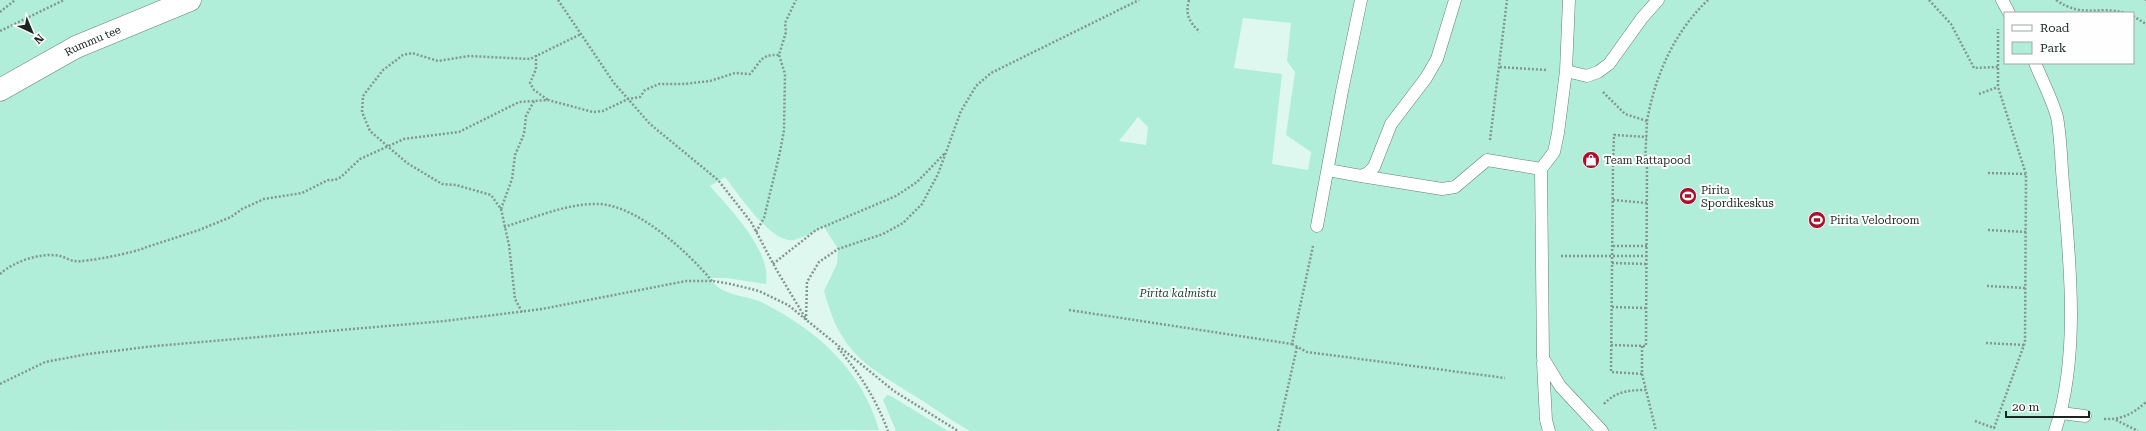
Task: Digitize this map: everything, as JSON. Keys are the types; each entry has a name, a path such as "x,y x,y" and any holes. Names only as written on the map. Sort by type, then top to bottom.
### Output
{"main road":[{"name":"Rummu tee","path":"0,90 76,47 190,0"}],"lane":[{"path":"1317,226 1342,91 1361,0"},
{"path":"1361,176 1368,173 1374,167 1391,124 1426,78 1437,59 1455,0"},
{"path":"1549,431 1546,420 1543,358 1541,256 1542,169 1554,152 1558,134 1566,71 1569,0"},
{"path":"1566,71 1587,76 1598,72 1609,64 1642,18 1658,0"},
{"path":"2002,0 2008,12"},
{"path":"2035,64 2056,116 2067,228 2070,298 2068,363 2061,413 2055,431"},
{"path":"1328,170 1442,189 1455,187 1487,160 1542,169"},
{"path":"1543,358 1560,386 1602,431"},
{"path":"2061,413 2085,416"}],"path":[{"path":"0,12 16,0"},
{"path":"0,31 64,0"},
{"path":"558,0 614,83 650,124 718,180 751,222 773,264 806,320"},
{"path":"756,232 764,218 771,194 784,130 785,74 779,55 786,32 785,23 796,0"},
{"path":"806,320 807,282 819,262 838,249 883,234 903,223 922,204 938,174 961,111 976,86 991,73 1139,0"},
{"path":"1189,0 1186,9 1188,18 1200,32"},
{"path":"1487,160 1500,67 1507,0"},
{"path":"1611,345 1646,346 1646,264 1648,256 1647,164 1645,164 1647,121 1650,101 1663,64 1692,17 1708,0"},
{"path":"1929,0 1951,24 1974,68 1998,67"},
{"path":"2056,0 2074,10 2108,12"},
{"path":"2134,17 2146,24"},
{"path":"522,312 515,299 512,267 501,209 491,195 456,185 442,184 407,163 370,131 365,123 362,112 363,96 383,70 403,55 412,53 438,61 468,56 530,59 581,34"},
{"path":"1975,421 1994,430 2024,344 2026,174 1998,87 1999,39"},
{"path":"536,55 536,69 530,83 534,90 548,100"},
{"path":"0,274 11,265 42,256 60,256 82,262 108,256 137,252 144,248 218,222 264,199 302,193 328,180 335,180 342,177 360,158 404,138 459,132 519,102 548,100 593,112 603,111 628,99 640,97 645,90 659,84 683,84 710,81 735,73 750,74 762,58 768,55 779,55"},
{"path":"1500,67 1566,71"},
{"path":"1587,76 1625,114 1647,121"},
{"path":"1979,94 1998,87"},
{"path":"501,209 512,179 515,155 524,134 526,116 534,100"},
{"path":"1642,374 1612,372 1613,163 1614,135 1647,137"},
{"path":"773,264 816,230 845,220 896,196 917,182 947,150"},
{"path":"1613,163 1645,164"},
{"path":"1988,173 2026,174"},
{"path":"1613,200 1647,203"},
{"path":"504,227 573,207 599,204 622,209 652,226 713,281"},
{"path":"1292,344 1317,226"},
{"path":"1988,230 2026,232"},
{"path":"1613,246 1647,246"},
{"path":"1541,256 1648,256"},
{"path":"1612,263 1646,264"},
{"path":"0,384 45,362 88,354 155,346 445,321 522,312 686,281 713,281 752,289 774,297 806,320 894,391 958,431"},
{"path":"1987,286 2025,288"},
{"path":"1612,307 1646,308"},
{"path":"1069,310 1292,344 1307,352 1504,378"},
{"path":"834,343 861,376 878,406 888,431"},
{"path":"1986,343 2024,344"},
{"path":"1642,346 1642,374 1656,431"},
{"path":"1278,431 1297,347"},
{"path":"1592,420 1609,399 1623,391 1646,390"},
{"path":"2138,431 2116,420 2138,410 2146,402"}],"green space":[{"name":"Pirita kalmistu","path":"0,0 2146,0 2146,431 970,431 880,374 856,355 840,334 824,291 837,264 838,249 824,227 795,240 784,239 775,234 755,216 725,177 710,186 738,218 756,245 763,258 766,271 766,284 726,278 709,278 722,290 756,300 781,313 818,339 849,370 861,388 871,408 879,430 0,431","holes":["1243,18 1291,23 1287,61 1295,72 1286,135 1311,152 1308,170 1272,164 1282,74 1234,68","1138,117 1148,127 1146,145 1119,141"]},
{"path":"887,395 948,431 896,431 883,400"}],"place":[{"name":"Team Rattapood","path":"1591,160"},
{"name":"Pirita Spordikeskus","path":"1688,196"},
{"name":"Pirita Velodroom","path":"1817,220"}]}
